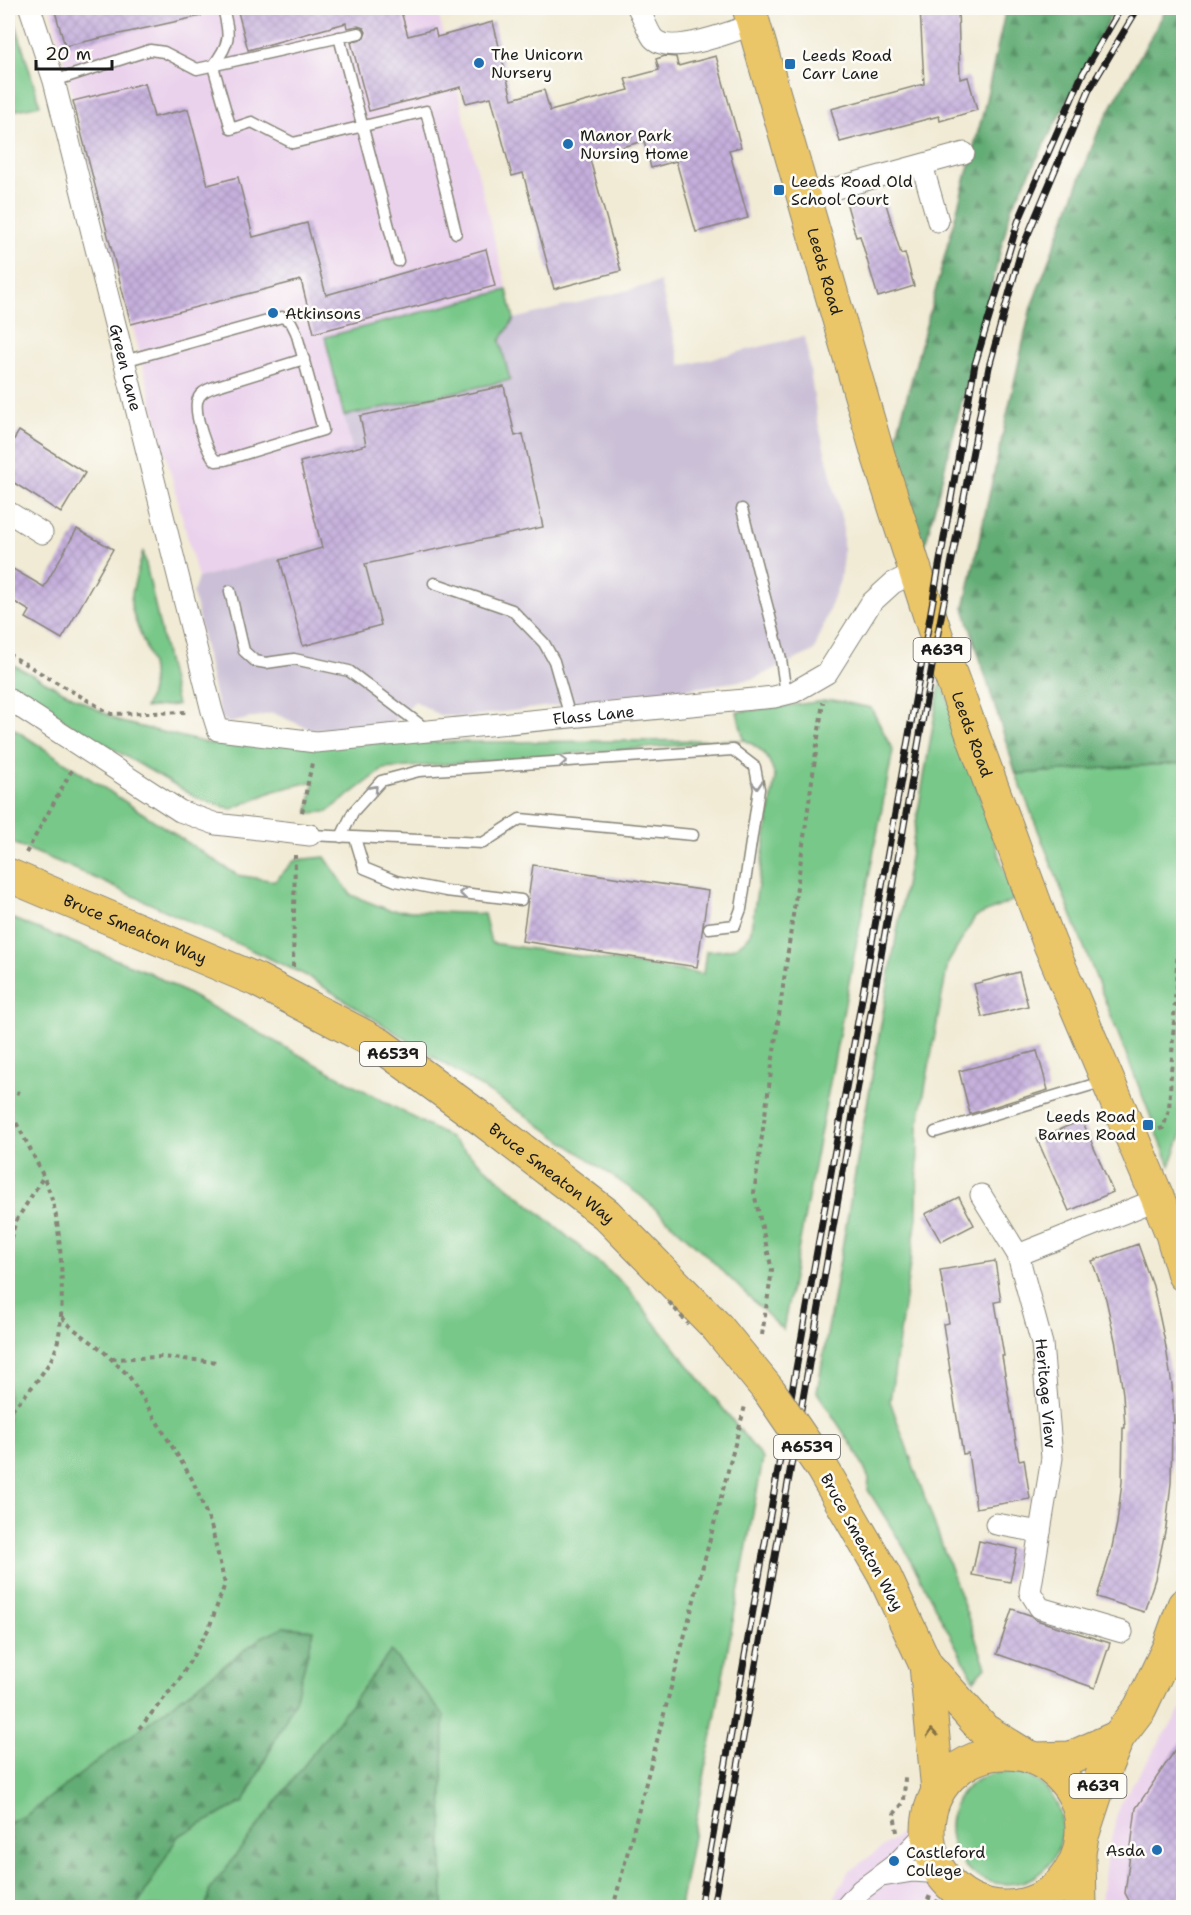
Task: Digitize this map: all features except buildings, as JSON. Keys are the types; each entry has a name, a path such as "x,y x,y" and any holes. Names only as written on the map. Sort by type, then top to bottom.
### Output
{"main road":[{"name":"Leeds Road","path":"751,16 879,458 941,649 1049,942 1158,1199 1172,1234 1184,1275"},
{"name":"Bruce Smeaton Way","path":"16,866 257,980 379,1044 606,1214 717,1328 771,1392 815,1458 884,1575 926,1665 984,1731 1029,1756"},
{"name":"A639","path":"1118,1737 1071,1758 998,1752 976,1757 953,1772 938,1791 930,1809 927,1832 932,1857 942,1873 962,1894 980,1905 1001,1907 1022,1905 1053,1891 1072,1870 1101,1779 1118,1737 1140,1708 1169,1647 1184,1605"},
{"name":"Bruce Smeaton Way","path":"926,1665 938,1791"},
{"name":"A639","path":"1029,1756 1057,1772 1071,1789 1079,1809 1080,1908"}],"street":[{"name":"Green Lane","path":"30,8 54,81 215,720"},
{"path":"638,8 654,38 667,45 694,42 751,16"},
{"path":"804,197 964,153"},
{"path":"922,165 938,221"},
{"path":"8,512 42,532"},
{"name":"Flass Lane","path":"215,720 316,742 774,697 794,692 827,673 871,603 892,583 916,572"},
{"path":"8,699 180,811 216,824 310,835"},
{"name":"Heritage View","path":"981,1195 1018,1255 1042,1344 1052,1458 1030,1592 1040,1608 1122,1632"},
{"path":"1018,1255 1158,1199"},
{"path":"996,1524 1040,1532"},
{"path":"845,1908 853,1898 896,1864 927,1832"},
{"path":"878,1877 913,1871 942,1873"}],"lane":[{"path":"213,66 226,48 230,33 223,8"},
{"path":"54,81 150,50 164,52 197,69 359,33"},
{"path":"339,37 398,261"},
{"path":"213,66 231,129 252,123 293,143 426,111 456,233"},
{"path":"124,361 282,317 291,322 297,332 324,430 216,461 202,437 197,403 202,393 214,387 304,359"},
{"path":"742,509 781,659 786,694"},
{"path":"434,584 512,610 544,643 554,661 570,717"},
{"path":"230,591 244,651 255,662 266,663 294,659 349,671 429,731"},
{"path":"341,837 353,812 381,781 419,771 733,750 755,767 759,789 741,909 735,925 709,927"},
{"path":"310,835 483,843 520,819 693,835"},
{"path":"355,838 364,868 396,880 446,891 521,900"},
{"path":"935,1132 1108,1080"}],"path":[{"path":"8,654 111,714 215,720"},
{"path":"764,1323 772,1270 754,1193 827,673"},
{"path":"16,866 84,749"},
{"path":"1134,1140 1163,1128 1169,1110 1184,837"},
{"path":"8,1089 19,1093"},
{"path":"8,1107 37,1163 54,1207 60,1259 62,1317 54,1354 30,1391 8,1413"},
{"path":"8,1247 16,1221 43,1179"},
{"path":"661,1294 669,1302"},
{"path":"62,1317 129,1376 192,1479 211,1525 225,1584 209,1628 179,1680 137,1731"},
{"path":"112,1359 161,1357 218,1362"},
{"path":"613,1908 742,1416"}],"shaded area":[{"name":"Atkinsons","path":"50,8 437,8 507,290 325,337 372,531 198,578"},
{"path":"660,282 681,366 805,336 817,418 843,525 840,580 814,651 753,679 463,717 439,715 415,701 392,724 312,730 273,713 229,723 220,717 193,593 198,578 372,531 373,535 344,416 510,380 500,341 514,319"},
{"name":"Asda","path":"1183,1706 1183,1907 1100,1908 1106,1862 1119,1805"},
{"name":"Castleford College","path":"912,1826 931,1875 962,1907 829,1908 848,1872"}],"green space":[{"path":"8,8 11,8 40,105 8,112"},
{"path":"1006,8 1115,8 1011,209 923,553 894,445 983,113"},
{"path":"1167,8 1184,8 1183,763 1016,774 964,608 1031,307 1099,129"},
{"path":"507,290 514,319 500,341 510,380 344,416 325,337"},
{"path":"143,551 177,705 145,708 150,693 151,667 131,605 133,587"},
{"path":"8,662 121,722 211,744 744,740 737,712 833,700 871,708 893,750 783,1330 641,1196 525,1115 305,975 73,868 8,841 8,725 237,875 275,881 295,860 325,857 351,895 389,910 484,914 491,943 703,974 706,951 730,949 739,945 750,935 775,778 771,765 762,751 745,740 384,769 327,812 308,813 314,781 274,791 232,809 199,799 8,688"},
{"path":"941,679 1014,900 975,917 948,963 918,1127 917,1217 890,1401 986,1667 974,1680 903,1546 868,1490 869,1479 857,1453 817,1392"},
{"path":"1183,763 1184,1128 1170,1166 1016,774"},
{"path":"8,917 150,973 449,1137 625,1285 763,1459 680,1907 443,1907 442,1850 210,1889 206,1907 136,1907 178,1836 244,1802 295,1700 314,1630 283,1627 25,1816 8,1824"},
{"path":"283,1627 314,1630 295,1700 244,1802 178,1836 136,1907 8,1907 8,1824 25,1816 262,1637"},
{"path":"391,1651 444,1716 443,1907 206,1907 210,1889"},
{"path":"1006,1772 1027,1776 1045,1789 1058,1807 1062,1828 1058,1849 1045,1867 1027,1880 1006,1884 985,1880 967,1867 954,1849 950,1828 954,1807 967,1789 985,1776"}],"railway":[{"path":"700,1908 975,364 1018,222 1082,75 1121,8"},
{"path":"713,1908 937,638 989,367 1021,251 1089,90 1138,8"}],"place":[{"name":"The Unicorn Nursery","path":"479,63"},
{"name":"Leeds Road Carr Lane","path":"790,64"},
{"name":"Manor Park Nursing Home","path":"568,144"},
{"name":"Leeds Road Old School Court","path":"779,190"},
{"name":"Atkinsons","path":"273,313"},
{"name":"Leeds Road Barnes Road","path":"1148,1125"},
{"name":"Asda","path":"1157,1850"},
{"name":"Castleford College","path":"894,1861"}]}
